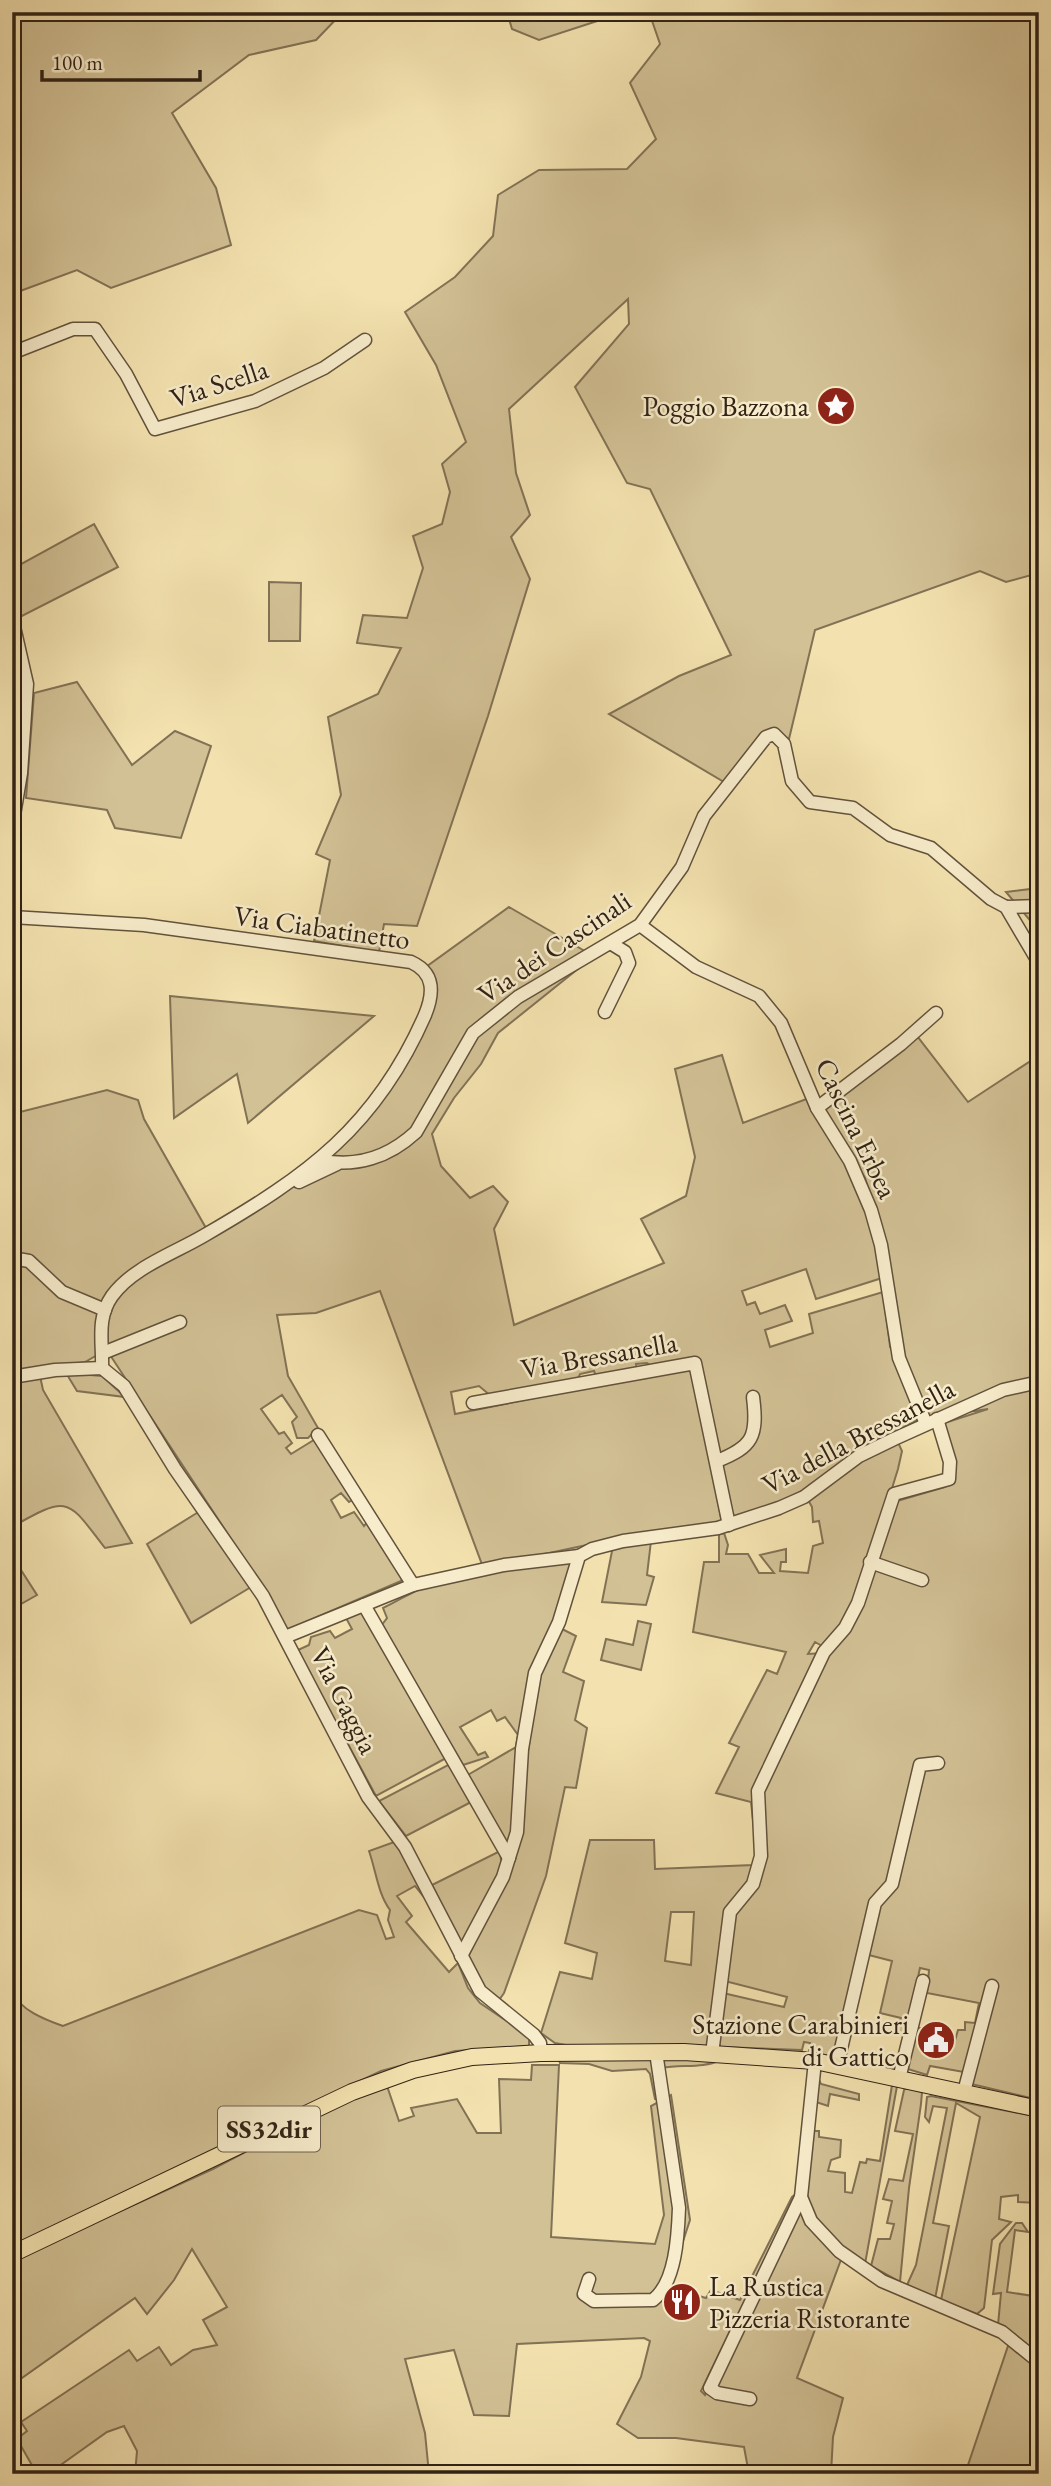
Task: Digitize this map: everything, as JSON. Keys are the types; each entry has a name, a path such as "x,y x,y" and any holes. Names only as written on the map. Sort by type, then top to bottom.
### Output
{"main road":[{"name":"SS32dir","path":"12,2254 297,2116 379,2081 472,2057 541,2053 656,2052 815,2061 1039,2109"}],"street":[{"name":"Via Scella","path":"12,354 73,329 95,329 126,374 155,429 255,401 324,368 365,340"},
{"path":"12,618 25,667 27,701 12,827"},
{"name":"Via dei Cascinali","path":"263,1199 337,1164 371,1160 402,1144 416,1132 473,1033 518,997 640,925 682,867 704,816 766,737 774,734 784,744 792,781 810,802 853,808 890,835 931,848 991,899 1006,907"},
{"path":"1039,906 1006,907 1039,963"},
{"name":"Via Ciabatinetto","path":"12,917 144,925 397,960 420,967 427,974 432,990 420,1027 370,1109 351,1132 320,1160 263,1199 144,1269 113,1295 105,1310"},
{"name":"Cascina Erbea","path":"640,925 696,967 719,980 750,990 769,1005 788,1036 817,1108 850,1161 871,1210 881,1245 899,1358 950,1462 949,1479 894,1494 870,1562"},
{"path":"604,1012 629,963 625,952 611,944"},
{"path":"817,1108 901,1045 936,1013"},
{"name":"Via dei Cascinali","path":"320,1160 337,1164"},
{"path":"12,1258 29,1261 62,1292 105,1310 99,1331 103,1353 102,1368 55,1370 12,1377"},
{"path":"103,1353 180,1322"},
{"name":"Via Bressanella","path":"473,1403 691,1362 697,1366 729,1525"},
{"name":"Via Gaggia","path":"102,1368 124,1386 175,1469 263,1596 368,1797 409,1853 480,1991 534,2035 540,2043 541,2053"},
{"name":"Via della Bressanella","path":"285,1637 414,1586 504,1565 579,1556 592,1549 622,1541 729,1525 804,1497 859,1456 932,1422 1003,1390 1039,1382"},
{"path":"717,1461 741,1451 750,1440 756,1421 753,1397"},
{"path":"318,1435 414,1586"},
{"path":"461,1956 483,1917 509,1858 517,1832 522,1749 535,1673 559,1622 579,1556"},
{"path":"712,2054 730,1912 753,1884 761,1856 758,1791 824,1652 845,1628 858,1603 870,1562 922,1580"},
{"path":"364,1605 509,1858"},
{"path":"837,2066 875,1903 892,1884 920,1765 943,1764"},
{"path":"899,2079 923,1981"},
{"path":"964,2092 992,1986"},
{"path":"589,2279 584,2294 593,2301 653,2300 663,2289 670,2267 678,2234 679,2208 656,2052"},
{"path":"750,2399 717,2393 710,2388 801,2197 815,2061"},
{"path":"801,2197 811,2221 839,2251 882,2281 1002,2332 1039,2362"}],"shaded area":[{"path":"12,12 343,12 316,40 249,55 172,113 216,188 231,245 111,288 77,270 12,294"},
{"path":"507,12 625,12 539,40 512,29"},
{"path":"649,12 1039,12 1039,573 1006,582 980,571 815,630 789,739 772,730 724,782 609,714 679,676 731,655 650,489 627,483 575,387 629,324 628,299 509,409 516,473 530,515 511,537 530,579 488,716 417,926 384,924 379,952 314,941 330,860 316,854 341,795 328,717 378,694 401,648 357,643 363,615 407,618 423,568 413,536 442,524 450,492 442,464 466,442 436,365 405,312 455,277 493,236 498,195 539,170 627,169 656,139 630,83 660,44"},
{"path":"94,524 118,567 18,618 12,569"},
{"path":"269,582 301,583 300,641 269,641"},
{"path":"77,682 132,765 175,731 211,746 181,838 115,828 107,810 26,798 34,693"},
{"path":"1039,888 1039,931 1006,892"},
{"path":"509,907 583,950 584,964 498,1033 481,1064 454,1098 432,1134 441,1166 470,1198 493,1186 508,1202 494,1229 514,1325 664,1263 641,1219 686,1196 695,1157 675,1069 722,1055 743,1123 809,1098 850,1166 865,1200 882,1278 816,1299 806,1269 742,1291 747,1305 755,1302 760,1314 785,1305 792,1321 765,1330 770,1347 813,1333 809,1314 883,1292 890,1346 899,1336 881,1231 865,1178 822,1108 917,1036 968,1102 1035,1058 1039,1050 1039,2100 963,2082 964,2072 930,2066 927,2075 908,2069 915,2028 921,2028 918,2044 937,2048 939,2044 954,2044 958,2030 965,2030 965,2022 975,2023 979,2003 927,1993 929,1970 920,1968 905,2036 895,2033 901,2018 880,2013 892,1961 861,1953 836,2058 809,2052 810,2043 804,2042 802,2050 720,2047 718,2040 723,1993 784,2007 787,1997 717,1979 708,2046 571,2046 555,2043 541,2033 560,1972 592,1979 597,1953 565,1943 590,1840 654,1840 655,1869 753,1865 757,1857 751,1802 716,1793 739,1747 729,1743 767,1670 777,1674 786,1652 693,1632 704,1562 719,1562 719,1534 724,1533 728,1545 726,1554 748,1554 759,1573 774,1573 760,1555 786,1549 786,1562 781,1562 780,1571 808,1573 813,1546 823,1543 819,1521 813,1522 812,1507 807,1498 845,1467 897,1440 902,1451 898,1469 860,1586 850,1608 824,1647 815,1642 808,1654 823,1653 847,1629 897,1501 945,1487 946,1460 935,1426 988,1409 919,1419 854,1454 806,1489 769,1508 736,1518 730,1515 722,1467 726,1461 725,1455 717,1450 699,1359 652,1367 647,1363 636,1364 637,1370 597,1378 594,1371 580,1374 577,1381 491,1396 479,1386 451,1392 455,1414 693,1366 722,1523 629,1536 483,1567 380,1291 316,1313 277,1315 288,1376 318,1428 308,1438 297,1438 292,1422 297,1417 282,1395 261,1409 279,1434 284,1432 292,1443 286,1448 291,1454 317,1438 356,1498 349,1502 341,1493 331,1500 341,1518 354,1512 364,1526 368,1521 403,1576 401,1581 287,1630 270,1598 110,1355 106,1342 107,1318 121,1293 132,1282 184,1249 182,1243 127,1278 104,1308 62,1290 29,1260 12,1257 12,1114 107,1090 138,1100 144,1119 206,1228 302,1169 352,1125 387,1077 414,1026 424,999 427,981 419,972","holes":["671,1912 694,1912 691,1965 665,1961"]},
{"path":"170,996 374,1016 248,1123 237,1074 174,1118"},
{"path":"12,1260 28,1262 101,1312 99,1354 85,1362 12,1373"},
{"path":"66,1373 102,1376 125,1397 77,1391"},
{"path":"40,1376 43,1390 132,1543 105,1548 83,1519 66,1507 46,1509 12,1527 12,1382"},
{"path":"200,1511 251,1587 191,1623 147,1544"},
{"path":"651,1541 647,1575 654,1577 646,1605 602,1602 613,1546"},
{"path":"12,1556 37,1595 12,1609"},
{"path":"572,1559 557,1619 545,1641 516,1816 507,1847 466,1776 516,1747 518,1735 505,1717 497,1721 491,1710 460,1727 478,1755 485,1752 488,1757 463,1765 381,1626 387,1618 383,1608 422,1588 445,1581"},
{"path":"364,1610 448,1757 376,1796 343,1735 361,1729 355,1718 335,1726 298,1650 309,1645 311,1637 330,1631 335,1638 352,1629 346,1618"},
{"path":"638,1621 651,1624 641,1670 601,1660 606,1639 633,1645"},
{"path":"562,1629 576,1636 563,1672 584,1681 575,1720 587,1728 576,1788 565,1787 546,1876 504,1993 497,2003 488,1993 468,1957 511,1865 540,1671"},
{"path":"450,1764 473,1801 406,1836 379,1801"},
{"path":"397,1841 434,1910 415,1886 397,1896 412,1916 406,1922 449,1972 458,1963 468,1988 480,2003 529,2036 529,2046 455,2051 381,2071 12,2246 12,1991 27,2009 63,2026 359,1910 377,1915 386,1939 394,1937 388,1920 390,1910 380,1890 369,1851"},
{"path":"500,1851 502,1867 463,1942 459,1940 432,1885"},
{"path":"559,2060 720,2060 662,2068 658,2100 655,2099 650,2074 646,2069 612,2071 589,2064 560,2063"},
{"path":"532,2065 559,2065 551,2237 655,2244 664,2215 651,2106 671,2095 690,2220 668,2287 706,2298 711,2290 740,2300 792,2197 796,2194 701,2391 705,2395 740,2333 799,2207 842,2257 797,2378 843,2398 833,2437 831,2474 749,2474 744,2447 676,2438 638,2438 617,2424 641,2377 650,2341 644,2338 517,2344 509,2416 474,2415 454,2350 405,2359 425,2433 429,2474 135,2474 137,2451 124,2426 107,2432 48,2474 37,2474 17,2439 27,2431 21,2422 129,2350 137,2361 159,2347 171,2365 193,2350 217,2345 203,2320 227,2307 192,2249 174,2280 147,2314 135,2298 12,2385 12,2260 213,2169 334,2105 387,2086 399,2121 414,2116 411,2108 457,2099 477,2133 501,2133 499,2079 531,2080"},
{"path":"818,2078 821,2084 859,2094 859,2100 830,2094 828,2106 816,2102"},
{"path":"892,2085 897,2086 865,2264 824,2230 808,2204 812,2131 819,2131 819,2137 841,2140 840,2157 831,2160 828,2171 845,2173 845,2192 852,2193 860,2162 866,2163 867,2159 880,2161"},
{"path":"907,2088 922,2092 900,2282 871,2266 878,2239 890,2239 894,2224 887,2223 892,2201 883,2199 889,2179 903,2181 913,2134 895,2131 904,2090"},
{"path":"927,2097 1039,2117 1039,2203 1018,2202 1018,2195 1001,2197 999,2219 1011,2222 992,2240 984,2308 977,2314 941,2300 980,2117 956,2103 933,2223 949,2226 935,2299 907,2285 916,2265 947,2108 933,2106 929,2122 925,2117"},
{"path":"1016,2223 1022,2223 1028,2232 1015,2230 1007,2292 1033,2296 1039,2307 1039,2356 998,2325 1001,2293 993,2294 1000,2244"},
{"path":"1010,2340 1039,2365 1039,2468 1034,2474 965,2474"}],"place":[{"name":"Poggio Bazzona","path":"836,406"},
{"name":"Stazione Carabinieri di Gattico","path":"936,2040"},
{"name":"La Rustica Pizzeria Ristorante","path":"682,2302"}]}
